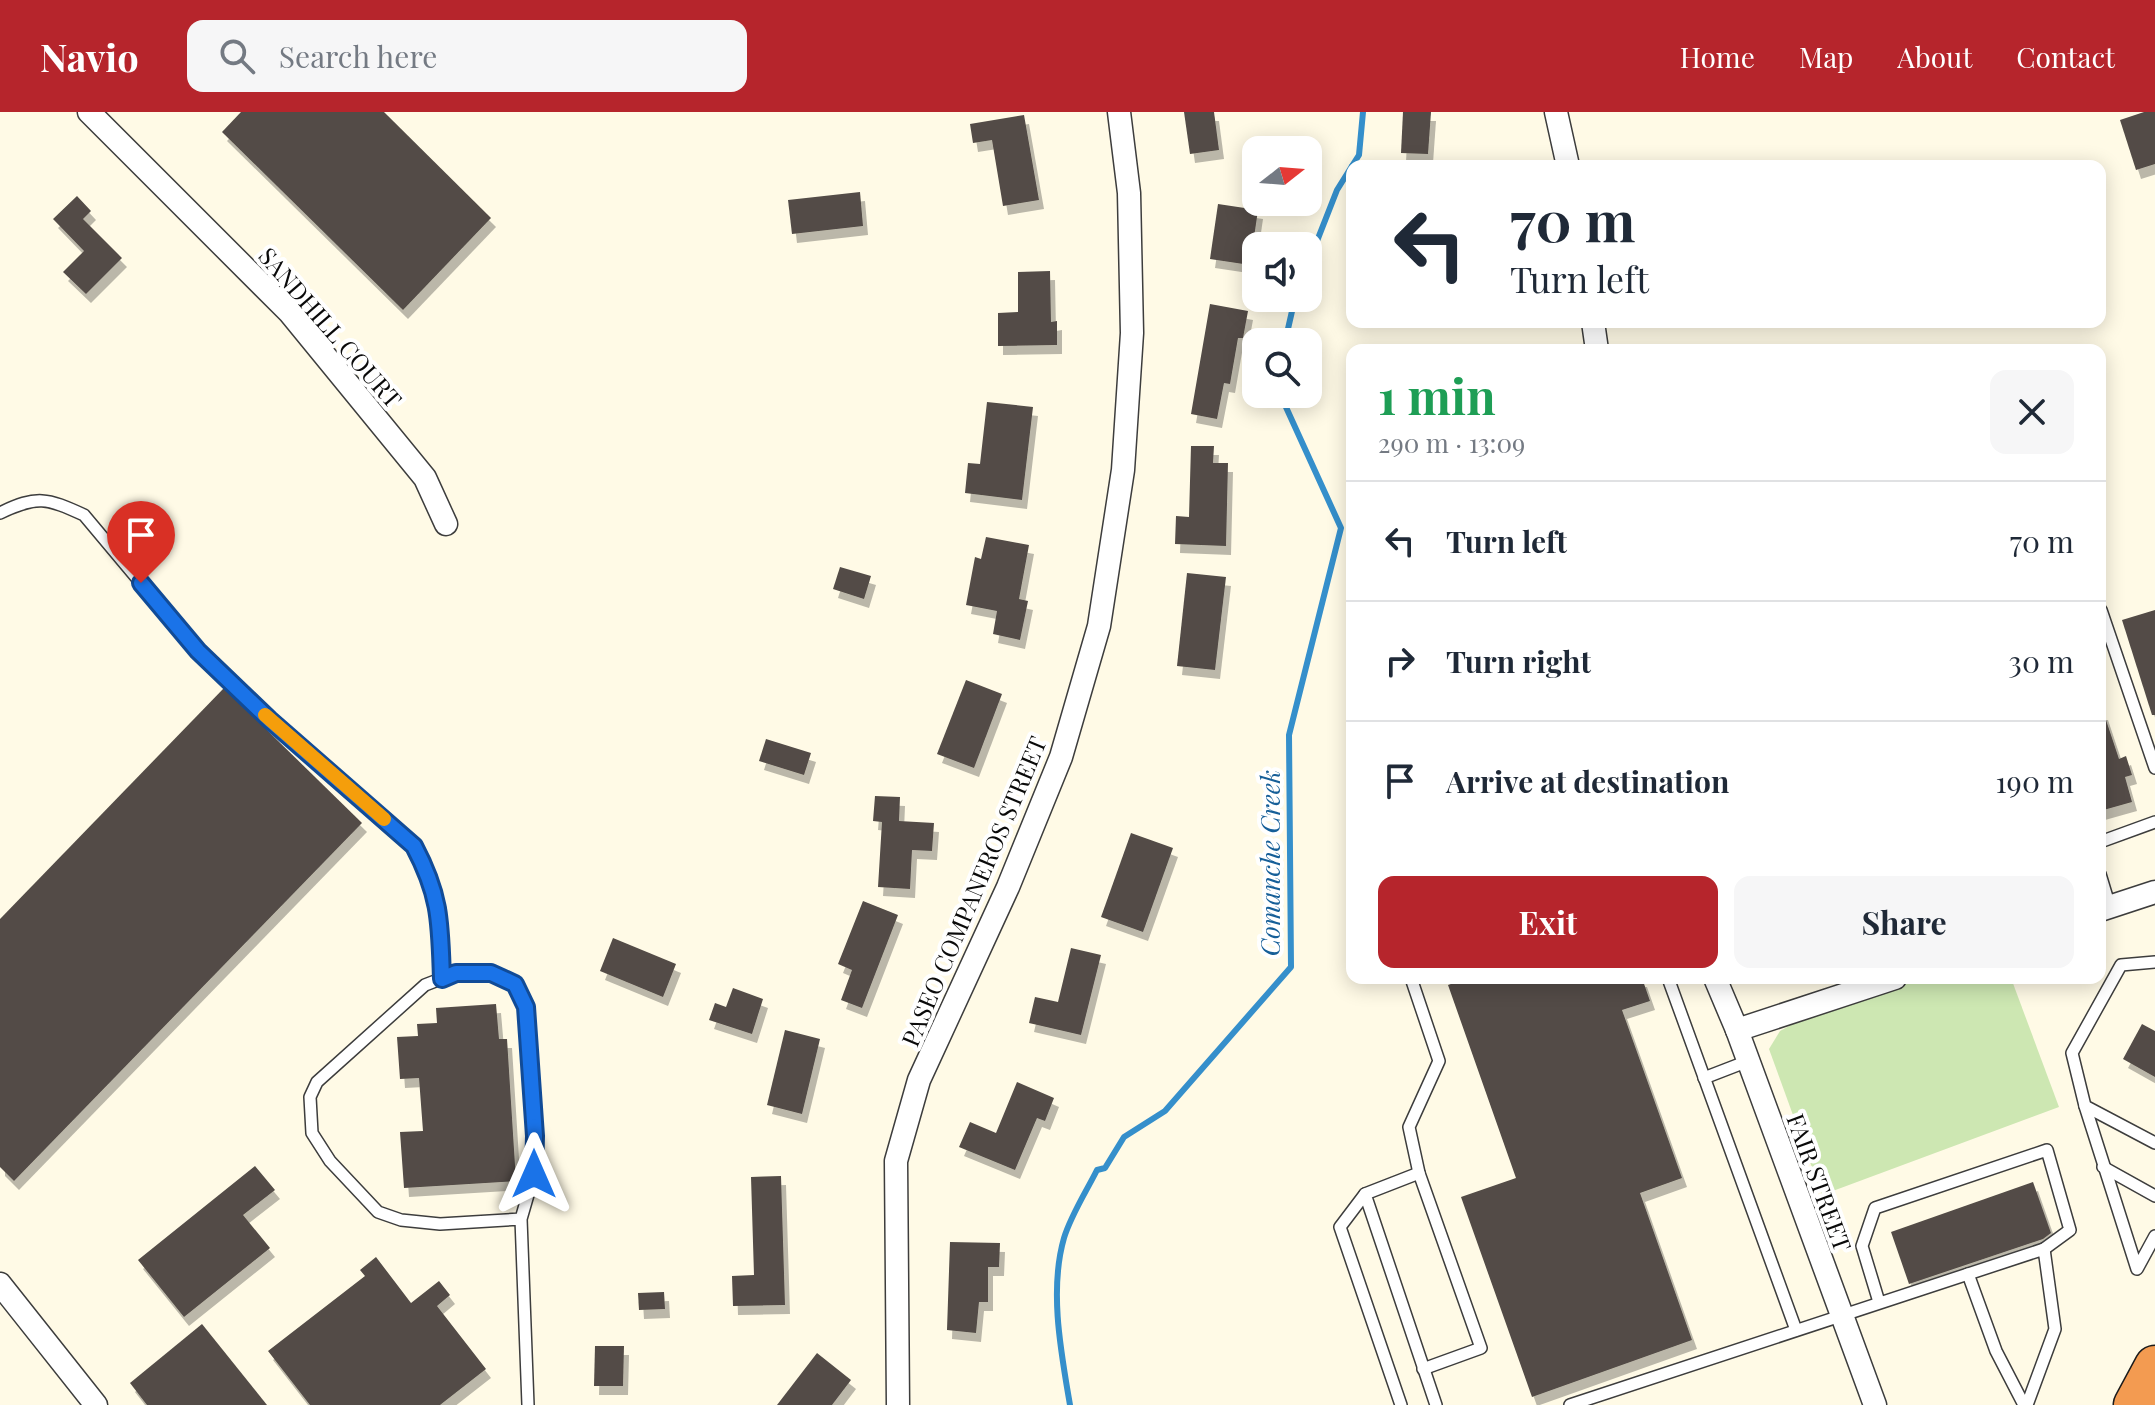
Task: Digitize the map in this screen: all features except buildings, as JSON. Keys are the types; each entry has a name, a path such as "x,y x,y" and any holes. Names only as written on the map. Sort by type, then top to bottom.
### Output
{"highway":[{"path":"2134,1405 2155,1366"}],"street":[{"name":"SANDHILL COURT","path":"89,112 290,313 425,478 446,524"},
{"name":"PASEO COMPANEROS STREET","path":"898,1405 896,1161 919,1080 1008,887 1061,757 1099,626 1123,470 1132,333 1129,193 1119,112"},
{"path":"1556,112 1567,160"},
{"path":"2106,908 2155,892"},
{"name":"FAIR STREET","path":"1718,984 1875,1405"},
{"path":"1737,1030 1877,984"},
{"path":"0,1284 96,1405"}],"lane":[{"path":"0,513 27,500 59,504 84,515 198,651 270,720 414,846 428,872 440,910 442,979"},
{"path":"2106,625 2155,768"},
{"path":"2106,840 2155,822"},
{"path":"2155,962 2121,965 2072,1053 2103,1167 2137,1269 2155,1236"},
{"path":"521,1219 440,1224 401,1220 378,1212 330,1161 312,1133 310,1097 317,1082 425,985 456,973 491,973 515,984 526,1007 535,1136 534,1174 521,1219 521,1286 528,1405"},
{"path":"1413,984 1439,1061 1409,1127 1419,1173 1481,1348 1423,1369"},
{"path":"1670,984 1796,1330"},
{"path":"1704,1078 1748,1061"},
{"path":"2085,1106 2155,1143"},
{"path":"1570,1405 2044,1249 2070,1230 2047,1150 1875,1208 1862,1246 1879,1302"},
{"path":"2103,1167 2155,1196"},
{"path":"1401,1405 1340,1227 1365,1194 1419,1173"},
{"path":"1365,1194 1436,1405"},
{"path":"2026,1405 2055,1329 2044,1249"},
{"path":"1968,1274 1996,1351 2026,1405"}],"green space":[{"path":"1900,984 2013,984 2059,1107 1822,1195 1769,1049 1780,1031 1802,1019"}],"waterway":[{"name":"Comanche Creek","path":"1356,160 1359,155 1363,112"},
{"name":"Comanche Creek","path":"1321,232 1346,176"},
{"name":"Comanche Creek","path":"1288,328 1292,312"},
{"name":"Comanche Creek","path":"1070,1405 1058,1321 1057,1279 1064,1238 1075,1212 1097,1170 1105,1168 1124,1137 1165,1111 1291,967 1289,735 1341,528 1286,408"}],"slow traffic":[{"path":"265,715 384,819"}],"route":[{"path":"141,583 198,651 270,720 414,846 428,872 440,910 442,979 456,973 491,973 515,984 526,1007 535,1136 534,1174"}]}
